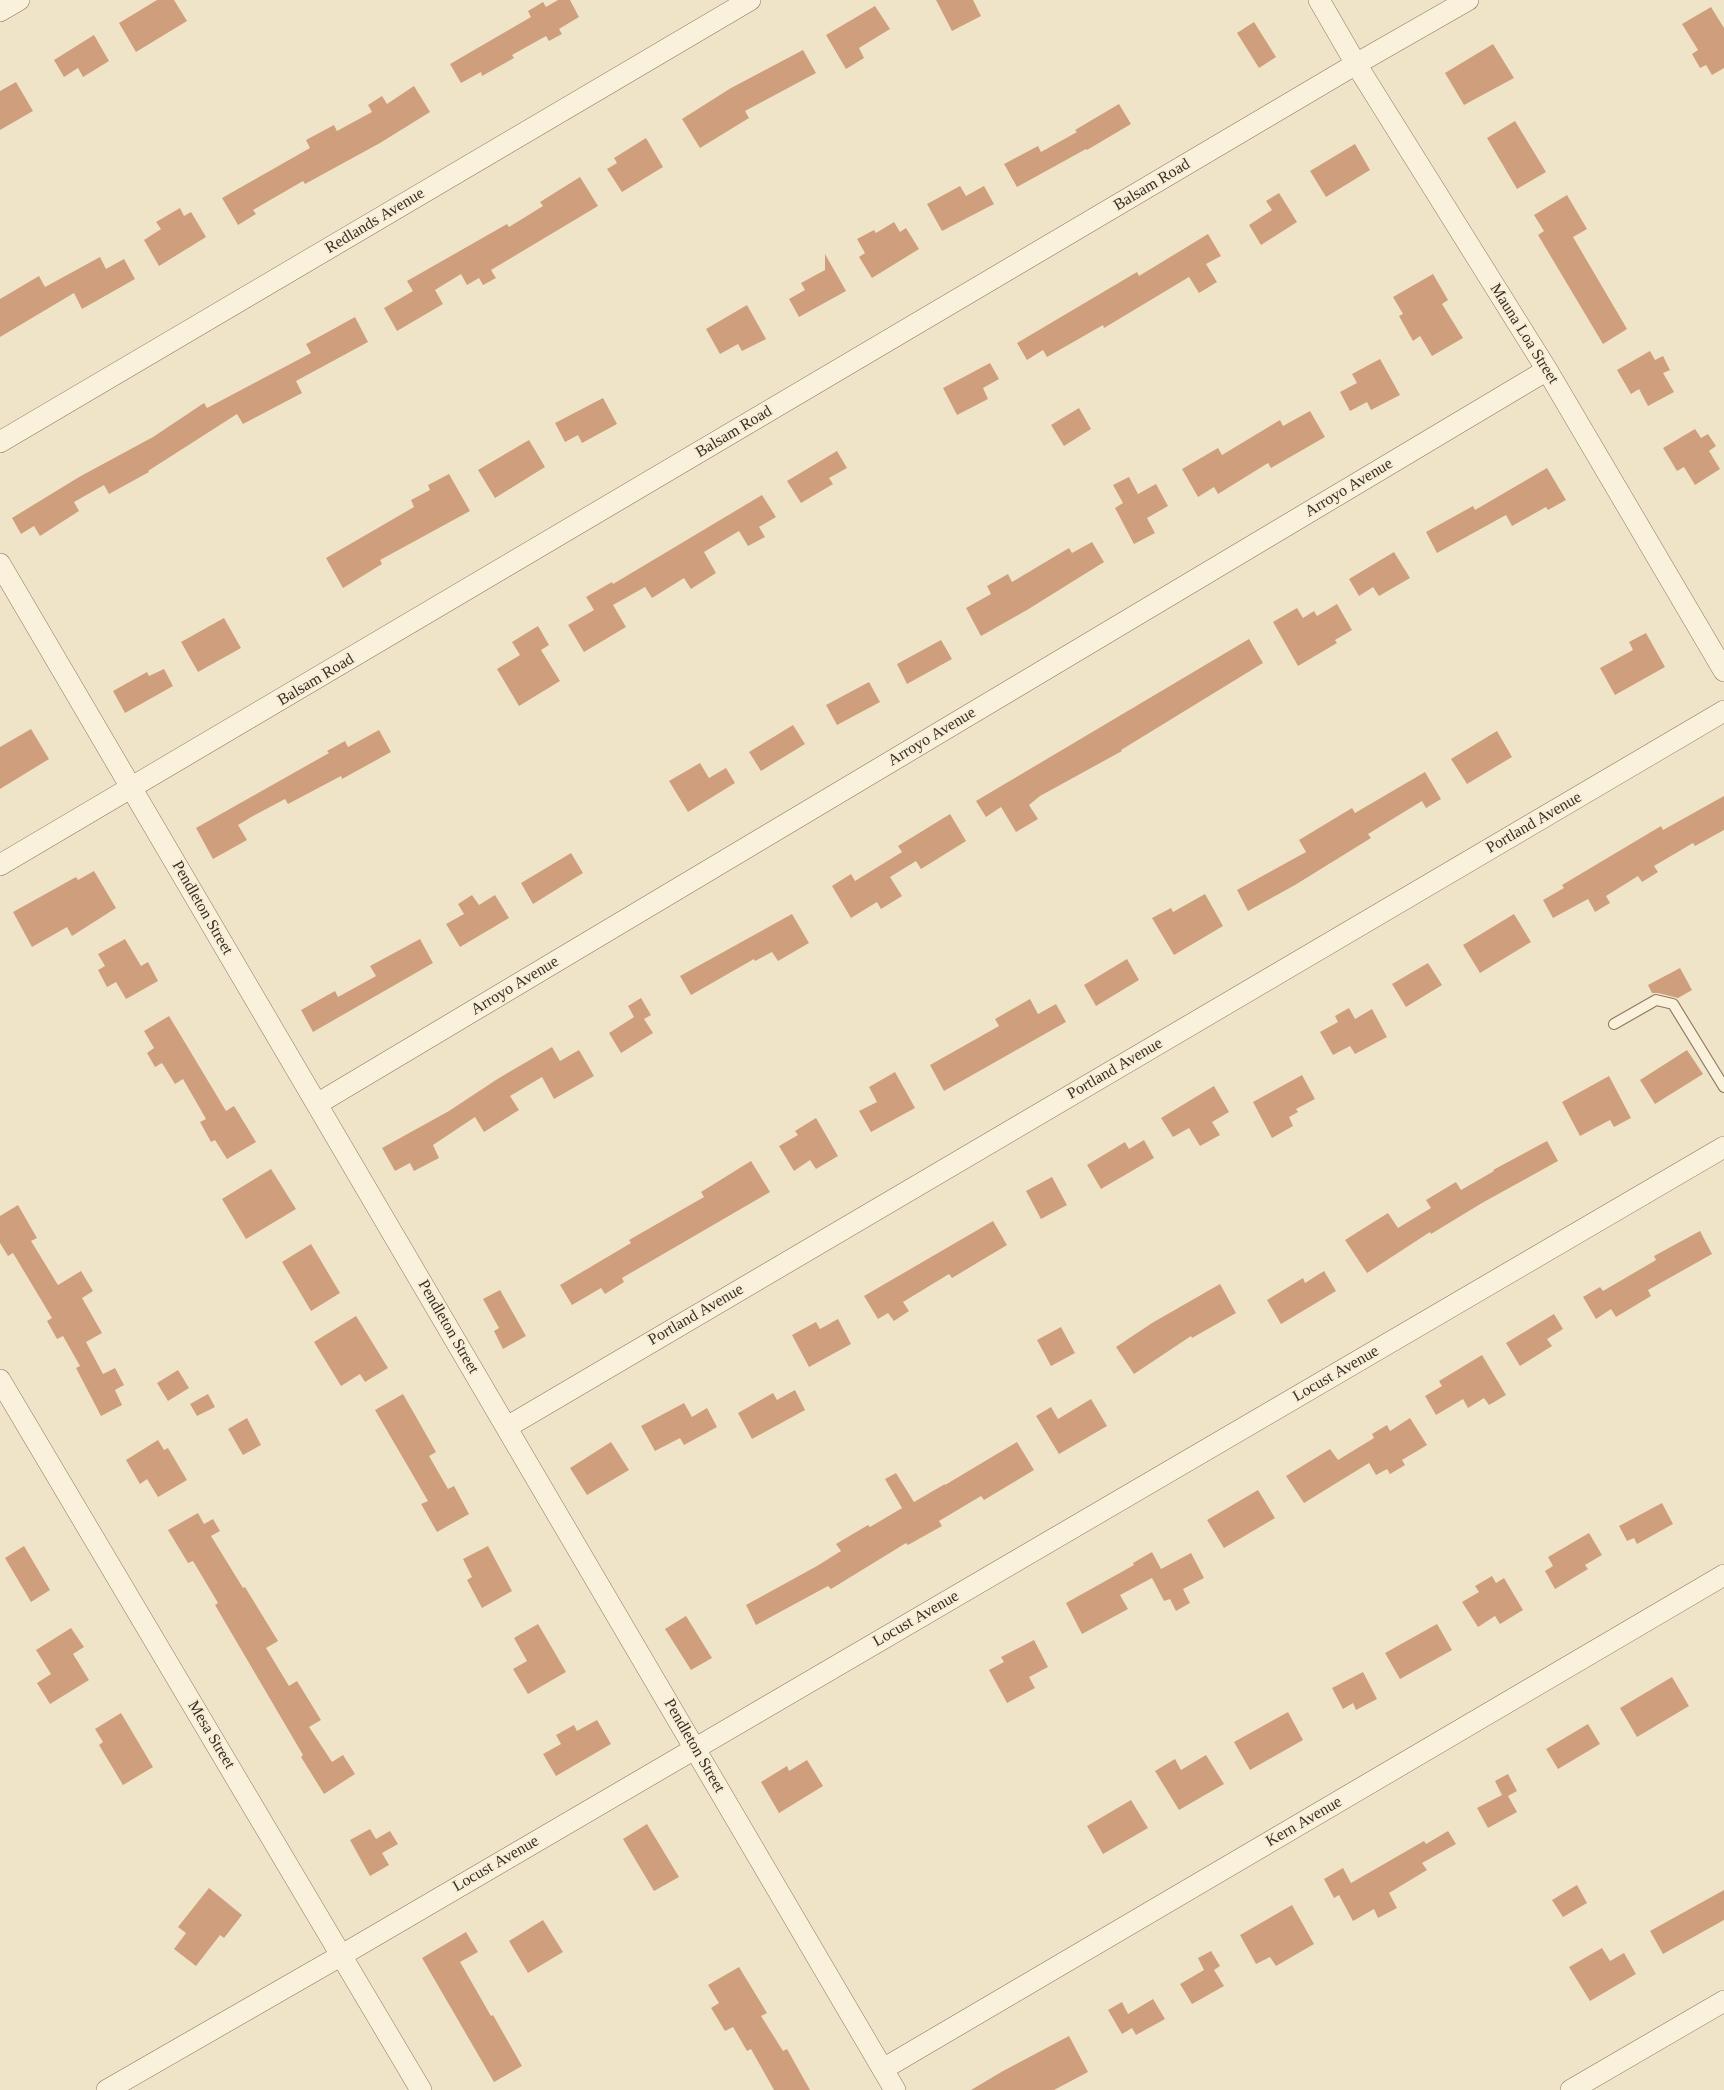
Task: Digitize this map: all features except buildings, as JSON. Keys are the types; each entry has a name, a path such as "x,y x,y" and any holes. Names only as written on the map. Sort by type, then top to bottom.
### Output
{"street":[{"path":"0,11 19,0"},
{"name":"Redlands Avenue","path":"0,442 750,0"},
{"name":"Mauna Loa Street","path":"1320,0 1356,64 1547,369 1724,671"},
{"name":"Balsam Road","path":"0,865 1468,0"},
{"name":"Arroyo Avenue","path":"317,1104 1547,369"},
{"name":"Pendleton Street","path":"0,564 895,2090"},
{"name":"Portland Avenue","path":"507,1427 1724,711"},
{"name":"Locust Avenue","path":"107,2090 1724,1148"},
{"name":"Mesa Street","path":"0,1380 421,2090"},
{"name":"Kern Avenue","path":"883,2069 1724,1575"},
{"path":"1571,2090 1724,2001"}],"lane":[{"path":"1614,1024 1656,1000 1674,1004 1724,1087"}]}
